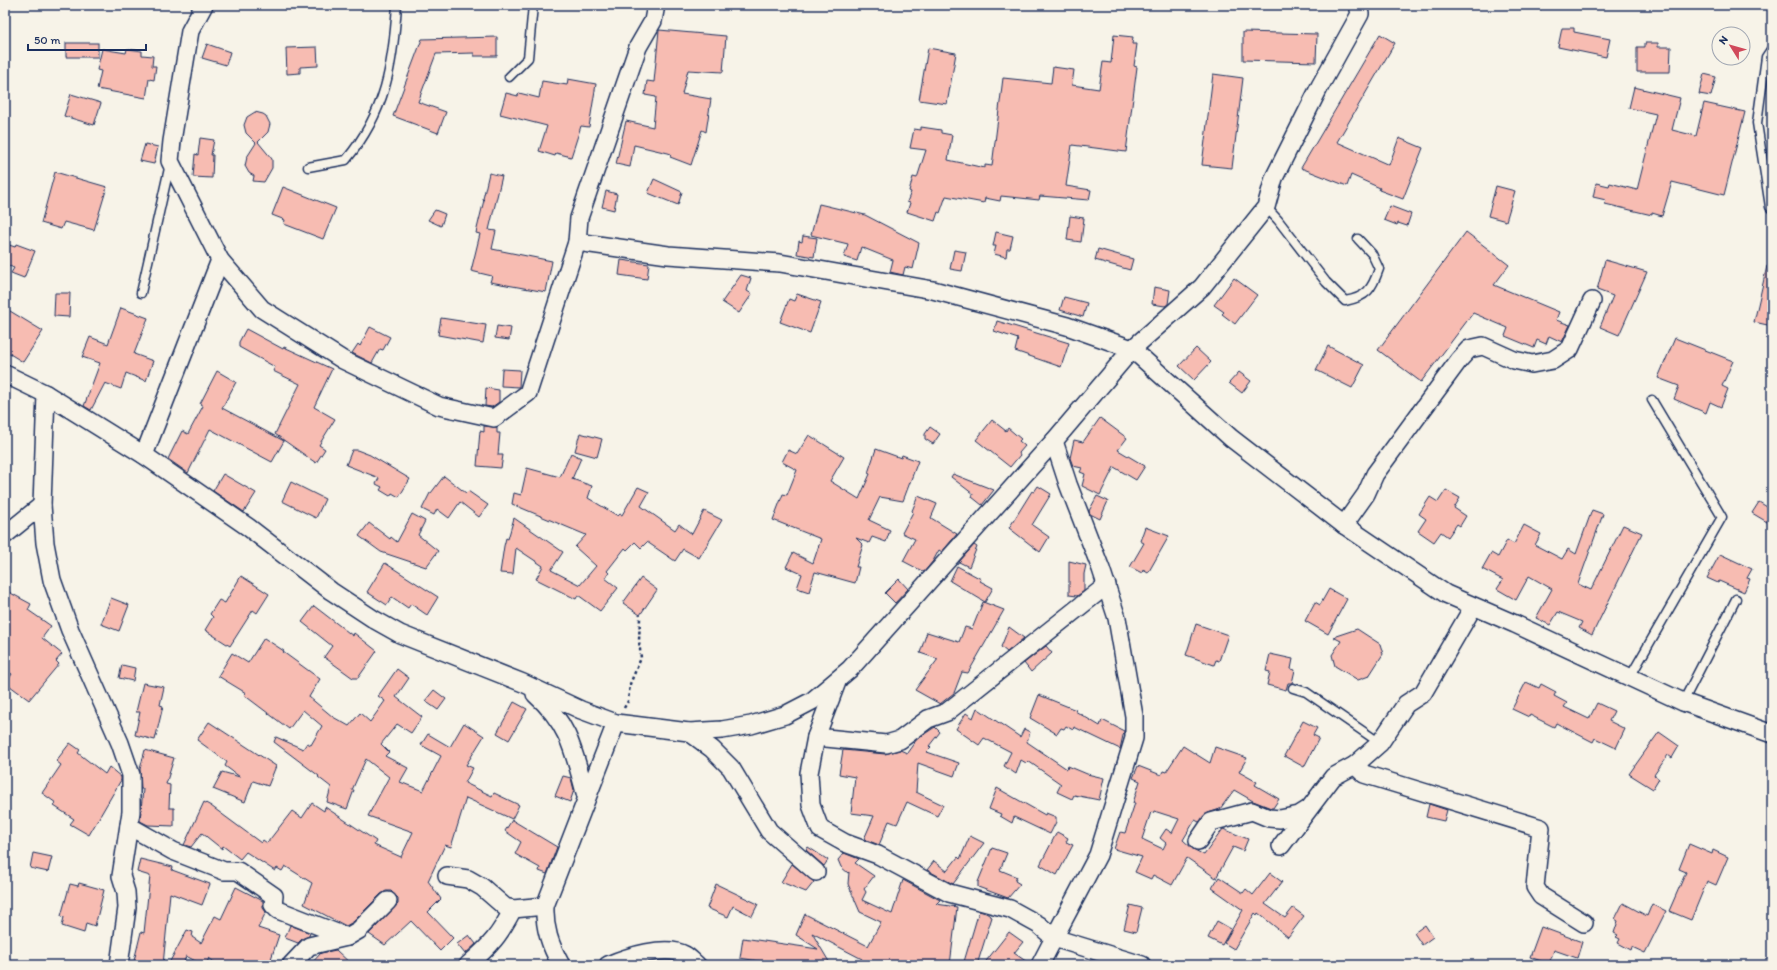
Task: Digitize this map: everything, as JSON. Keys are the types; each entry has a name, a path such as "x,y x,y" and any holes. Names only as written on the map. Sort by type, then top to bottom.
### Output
{"street":[{"path":"204,5 190,31 170,161 220,260 262,309 343,360 439,406 494,418 528,393 577,242 579,218 638,47 653,21 656,5"},
{"path":"5,374 46,394 144,455 248,527 331,591 375,620 400,634 523,683 581,710 616,723 689,732 722,730 751,725 785,715 812,701 854,665 1054,441 1132,349 1202,286 1266,207 1278,171 1320,86 1360,14 1358,5"},
{"path":"577,242 668,255 780,263 933,290 1066,326 1132,349 1231,438 1344,525 1446,594 1515,624 1683,702 1772,734"},
{"path":"144,455 220,260"},
{"path":"1344,525 1366,494 1375,474 1469,349 1483,346 1514,360 1532,364 1553,360 1570,350 1592,301"},
{"path":"46,394 42,505 45,543 52,580 70,630 120,743 131,775 131,812 121,876 126,892 127,908 119,965"},
{"path":"1040,965 1098,855 1134,738 1134,716 1117,618 1068,484 1054,441"},
{"path":"5,535 42,505"},
{"path":"816,737 886,744 900,740 928,719 947,712 1106,585"},
{"path":"1281,846 1333,777 1355,765 1380,742 1406,704 1423,693 1473,606"},
{"path":"838,680 816,737 809,773 811,805 820,829 845,843 878,856 949,893 1010,909 1039,925 1054,938 1142,965"},
{"path":"523,683 554,712 563,726 572,745 586,796"},
{"path":"560,965 547,935 544,921 544,906 616,723"},
{"path":"689,732 712,749 731,768 769,831 816,872"},
{"path":"1355,765 1364,774 1541,828 1535,887 1541,896 1584,922"},
{"path":"1198,842 1211,822 1252,811 1269,818 1280,819 1299,815 1307,810"},
{"path":"129,826 173,851 224,871 238,871 274,896 273,905 278,910 347,937"},
{"path":"447,876 468,879 482,887 505,908 512,910 544,906"},
{"path":"291,965 309,946 347,937 359,930 388,901"},
{"path":"468,965 491,945 502,930 512,910"},
{"path":"608,965 636,956 668,950 685,954 697,965"}],"lane":[{"path":"308,167 346,160 370,126 382,99 389,73 395,34 397,5"},
{"path":"509,77 528,58 533,5"},
{"path":"1772,48 1766,57 1757,123 1770,208 1772,209"},
{"path":"141,293 170,161"},
{"path":"1266,207 1278,220 1326,282 1345,301 1358,299 1373,286 1379,269 1372,254 1358,239"},
{"path":"1630,677 1722,517 1652,400"},
{"path":"1683,702 1736,599"},
{"path":"1293,688 1306,692 1380,742"}],"path":[{"path":"1540,5 1540,10"},
{"path":"616,723 628,701 630,684 641,658 639,641 640,618"}],"building":[{"path":"1562,28 1574,28 1574,32 1610,39 1606,57 1558,47"},
{"path":"659,30 726,36 723,72 688,70 682,94 711,99 706,132 702,130 691,165 670,157 671,154 634,145 630,167 616,164 626,121 653,127 656,97 645,95 647,81 654,82"},
{"path":"1243,32 1317,34 1316,62 1243,60"},
{"path":"1380,34 1395,43 1337,142 1389,165 1399,138 1423,148 1403,199 1379,190 1380,188 1351,175 1347,186 1301,168"},
{"path":"1114,35 1133,37 1132,44 1137,44 1134,66 1137,67 1126,152 1072,145 1066,186 1091,190 1089,200 1040,196 1039,200 1001,196 1000,201 985,198 984,203 946,196 940,213 938,212 935,221 907,212 910,203 907,202 911,192 909,191 913,177 917,178 926,150 910,148 914,129 921,130 921,127 941,130 941,133 952,135 948,160 985,168 985,165 992,166 1003,78 1051,83 1053,67 1074,70 1072,85 1099,89 1103,62 1111,63"},
{"path":"497,37 497,56 474,56 474,53 436,54 418,102 446,112 438,133 393,116 422,39"},
{"path":"66,43 98,43 98,57 66,57"},
{"path":"1645,43 1658,43 1658,47 1671,47 1670,72 1637,72 1637,47 1645,47"},
{"path":"207,44 230,52 226,65 202,58"},
{"path":"317,47 318,66 300,67 300,73 287,74 286,48"},
{"path":"928,48 956,53 947,104 919,100"},
{"path":"102,49 126,53 127,49 142,51 142,55 153,56 152,66 156,66 154,80 149,79 146,98 97,89 101,71 97,70"},
{"path":"1213,74 1243,78 1232,168 1202,165"},
{"path":"1704,74 1716,77 1711,96 1699,94"},
{"path":"568,79 596,84 589,127 581,126 571,157 556,153 555,156 539,151 547,126 500,114 506,93 518,96 519,93 539,98 542,81 567,85"},
{"path":"1634,87 1680,98 1672,130 1696,136 1704,103 1745,112 1724,195 1672,182 1662,216 1605,204 1606,200 1593,197 1596,183 1609,186 1610,183 1637,190 1656,114 1629,108"},
{"path":"71,94 101,103 94,125 64,116"},
{"path":"255,112 266,116 270,124 268,132 258,142 272,159 272,168 264,182 253,181 254,176 249,173 245,166 247,157 256,143 246,133 244,125 247,117"},
{"path":"200,138 214,140 211,155 213,155 212,178 193,177 195,154 198,155"},
{"path":"145,144 158,147 154,164 140,161"},
{"path":"55,172 107,187 94,230 64,222 61,229 41,223"},
{"path":"489,173 502,176 489,230 496,231 492,249 552,261 546,292 490,282 492,276 471,271 480,234 476,233"},
{"path":"654,179 682,192 678,205 648,193"},
{"path":"1496,186 1515,191 1506,221 1488,216"},
{"path":"283,187 336,208 323,239 284,224 285,220 272,215"},
{"path":"606,191 617,194 614,210 602,207"},
{"path":"819,204 865,215 919,243 913,269 905,267 903,275 890,272 893,260 861,247 857,261 844,257 848,244 811,235"},
{"path":"1390,206 1411,214 1407,226 1398,223 1397,225 1384,220"},
{"path":"435,210 445,214 441,226 428,220"},
{"path":"1070,216 1084,218 1081,242 1067,240"},
{"path":"996,232 1013,236 1010,249 1007,249 1006,257 994,254 996,246 993,246"},
{"path":"1466,232 1509,265 1494,285 1559,312 1556,320 1570,325 1562,342 1549,336 1546,344 1537,340 1534,348 1505,336 1508,328 1473,313 1421,382 1378,350"},
{"path":"803,236 817,238 814,257 797,254 799,241 802,242"},
{"path":"16,244 35,251 24,278 11,273 14,268 5,264 5,254 9,245 15,247"},
{"path":"1098,249 1133,259 1130,270 1095,260"},
{"path":"954,250 966,252 962,271 950,269"},
{"path":"621,260 649,264 647,279 619,275"},
{"path":"1605,260 1647,272 1619,335 1600,327 1613,296 1597,290"},
{"path":"1767,266 1772,267 1772,326 1754,322"},
{"path":"741,275 751,278 747,291 752,294 739,313 722,302"},
{"path":"1234,278 1257,295 1235,324 1222,314 1224,312 1214,305"},
{"path":"1154,287 1170,290 1168,304 1165,306 1152,304"},
{"path":"55,293 70,293 69,317 54,316"},
{"path":"797,294 821,302 810,333 780,322 789,299 794,301"},
{"path":"1064,297 1087,303 1083,317 1060,310"},
{"path":"5,308 43,331 23,362 5,351"},
{"path":"121,308 148,318 134,354 153,361 146,381 126,373 121,389 105,383 91,410 84,406 100,363 82,357 90,337 108,344"},
{"path":"441,318 486,325 483,343 438,335"},
{"path":"997,321 1069,343 1061,367 1015,351 1018,339 994,331"},
{"path":"497,326 511,328 509,340 495,338"},
{"path":"370,327 390,337 383,350 380,349 372,363 352,353 358,344 360,346"},
{"path":"246,329 283,349 284,347 332,369 314,407 335,419 319,445 325,449 316,463 275,434 300,384 273,371 275,367 239,347 239,342"},
{"path":"1675,338 1733,361 1722,386 1728,389 1721,407 1710,402 1706,413 1674,399 1679,386 1658,378"},
{"path":"1328,346 1364,365 1352,388 1316,370"},
{"path":"1196,348 1211,362 1194,380 1179,366"},
{"path":"502,369 520,370 519,387 501,386"},
{"path":"217,371 236,382 222,408 284,441 272,462 210,429 188,473 168,459 182,431 188,434 203,406 200,404"},
{"path":"1239,372 1251,381 1242,393 1229,383"},
{"path":"486,388 499,390 499,402 492,407 485,406"},
{"path":"1100,418 1127,438 1118,450 1145,466 1136,480 1114,467 1100,495 1082,486 1085,474 1080,472 1082,468 1073,466 1070,458 1074,440 1083,442"},
{"path":"992,420 1006,431 1008,428 1021,439 1019,441 1025,446 1010,467 976,440"},
{"path":"484,426 497,427 497,433 500,433 498,455 503,455 501,468 477,466 480,431 484,432"},
{"path":"930,427 940,434 933,444 925,439 925,434"},
{"path":"580,433 602,439 597,457 575,451"},
{"path":"809,435 844,457 830,481 859,499 870,474 868,473 876,449 901,458 902,455 918,461 903,501 880,497 869,520 890,530 886,542 872,537 869,543 856,538 863,545 856,567 859,567 855,583 815,572 809,592 797,588 802,574 786,567 793,553 813,563 821,539 773,520 783,494 787,495 797,470 782,462 788,450 797,454"},
{"path":"352,450 357,450 370,455 410,479 399,497 392,493 390,496 380,490 382,487 376,484 379,478 346,465"},
{"path":"571,453 581,458 572,479 592,486 588,498 618,516 620,514 622,515 638,487 649,492 641,506 675,530 679,524 692,534 704,511 722,520 699,558 683,549 675,561 647,542 641,548 635,542 627,550 625,548 607,571 609,573 605,578 618,588 600,611 578,595 576,599 536,579 543,566 516,548 513,574 500,573 506,538 508,539 514,518 563,552 551,570 580,585 596,566 575,547 586,535 512,504 514,493 521,495 527,468 560,477"},
{"path":"223,474 256,493 244,512 213,491"},
{"path":"953,474 994,490 982,505 972,497 973,494 951,477"},
{"path":"444,476 466,493 468,491 488,505 479,517 460,502 449,518 437,509 434,515 422,509 430,493"},
{"path":"291,482 325,499 316,518 282,501"},
{"path":"1038,486 1051,494 1032,525 1049,537 1040,552 1009,528 1032,491 1034,492"},
{"path":"1446,490 1460,498 1454,508 1466,516 1460,526 1457,524 1448,537 1441,532 1434,542 1418,531 1426,519 1419,514 1430,497 1438,502"},
{"path":"918,496 937,504 931,518 957,534 942,552 939,550 933,561 924,572 903,561 915,539 902,533 913,512 912,511"},
{"path":"1097,496 1108,501 1100,519 1090,514 1089,511"},
{"path":"1759,502 1772,510 1772,525 1752,513"},
{"path":"1592,510 1603,514 1578,584 1591,590 1623,525 1642,533 1592,635 1579,628 1582,622 1558,612 1550,625 1536,618 1552,589 1529,576 1516,600 1497,589 1503,580 1482,569 1491,553 1498,557 1507,540 1514,544 1524,525 1541,534 1535,545 1562,559 1568,549 1576,554"},
{"path":"412,514 425,521 418,535 438,551 426,567 381,552 359,536 369,523 390,539 391,537 397,542"},
{"path":"1145,527 1169,536 1148,573 1143,570 1142,573 1130,567 1144,543 1140,541"},
{"path":"974,545 977,547 969,567 959,562"},
{"path":"1720,554 1752,569 1747,578 1750,579 1744,592 1719,581 1718,583 1707,578"},
{"path":"1069,561 1086,565 1084,574 1084,591 1077,596 1069,595"},
{"path":"385,563 438,597 427,615 411,604 408,608 392,597 387,605 367,592"},
{"path":"957,566 981,579 980,581 993,588 985,602 950,581"},
{"path":"241,576 269,594 257,613 253,610 230,646 205,630 213,617 210,614 219,600 225,603"},
{"path":"641,578 657,590 640,615 623,603"},
{"path":"899,579 908,589 895,603 885,593"},
{"path":"1329,589 1347,599 1328,634 1305,621 1315,602 1320,605"},
{"path":"5,590 31,604 28,610 51,626 42,638 62,654 56,661 59,664 29,700 6,683 12,674 5,670"},
{"path":"111,598 129,605 119,631 101,624"},
{"path":"983,602 1004,610 968,673 962,672 954,693 940,704 915,690 938,659 920,653 927,632 959,642 965,627 972,629"},
{"path":"314,606 353,636 354,633 377,651 358,678 353,678 324,657 332,646 302,622"},
{"path":"1196,624 1228,635 1219,661 1216,660 1214,665 1186,655"},
{"path":"1009,627 1024,638 1007,652 1001,647"},
{"path":"1357,629 1380,644 1383,654 1369,676 1358,680 1335,666 1332,655 1341,641 1333,637"},
{"path":"264,638 284,651 283,652 320,679 309,697 333,717 349,726 360,713 370,722 385,701 378,696 397,669 409,678 396,697 422,717 411,733 397,724 381,744 389,752 385,756 408,768 400,782 423,791 441,756 421,745 428,734 450,747 464,723 484,736 466,765 473,768 465,783 492,796 494,793 519,805 512,819 466,798 451,847 445,845 428,881 441,899 428,912 453,938 440,951 411,921 385,945 369,934 398,904 398,898 391,891 386,891 381,894 353,922 346,926 304,904 312,883 285,866 282,871 277,868 275,871 246,852 240,859 223,846 222,849 202,833 191,847 184,845 204,802 261,843 263,840 267,843 292,811 302,818 312,803 324,811 325,807 376,841 374,845 401,857 413,832 368,816 389,777 366,759 352,790 354,790 347,809 327,802 331,787 274,742 276,737 303,749 307,743 311,745 322,726 303,710 289,729 244,695 246,693 218,676 232,653 248,663"},
{"path":"1046,646 1052,653 1031,672 1024,663"},
{"path":"1270,654 1293,659 1291,669 1295,670 1292,683 1288,683 1286,690 1267,685 1270,672 1266,671"},
{"path":"122,665 135,668 133,681 119,678"},
{"path":"1526,682 1539,688 1541,684 1556,692 1554,696 1567,703 1564,707 1589,719 1597,703 1614,711 1609,721 1625,729 1616,748 1595,738 1593,742 1556,723 1554,727 1530,715 1529,717 1512,709"},
{"path":"143,683 164,687 160,705 163,706 155,740 135,735 140,712 136,712"},
{"path":"434,690 446,699 438,710 425,701"},
{"path":"1039,695 1076,710 1075,711 1100,726 1102,720 1124,731 1120,749 1074,727 1073,730 1066,726 1064,729 1061,728 1057,734 1030,718"},
{"path":"514,702 527,709 509,740 497,733"},
{"path":"977,708 1020,737 1024,729 1030,732 1027,742 1067,769 1068,766 1087,774 1104,778 1099,800 1074,795 1072,799 1057,792 1061,784 1028,761 1026,763 1021,760 1016,774 1004,766 1011,752 984,738 979,745 956,729 966,713 973,718"},
{"path":"1303,721 1317,728 1313,735 1319,738 1304,767 1284,756"},
{"path":"209,722 276,766 268,786 253,781 245,802 213,789 222,772 240,777 225,766 227,762 197,740"},
{"path":"935,727 940,732 929,746 931,748 927,752 959,763 954,776 918,763 916,792 943,805 937,816 907,802 897,824 889,821 879,845 864,839 874,816 851,813 855,777 839,774 843,750 885,754 900,750 907,753 917,739"},
{"path":"1659,732 1679,746 1672,758 1668,755 1654,775 1659,779 1653,789 1629,774"},
{"path":"70,743 80,750 78,753 105,774 109,767 121,777 121,780 89,835 70,824 74,819 54,806 56,803 42,793 61,765 56,761"},
{"path":"1183,746 1210,763 1215,747 1247,758 1239,772 1257,782 1255,785 1279,799 1273,808 1271,808 1253,801 1234,790 1220,809 1208,813 1199,822 1195,820 1183,840 1193,849 1204,855 1223,829 1248,839 1243,851 1233,847 1216,878 1187,858 1172,885 1153,875 1151,879 1135,872 1142,857 1114,849 1120,832 1125,833 1135,803 1133,803 1140,781 1133,778 1138,766 1161,775 1163,771 1166,772","holes":["1154,811 1179,819 1172,833 1166,829 1160,838 1166,843 1163,849 1142,839 1151,812 1153,813"]},
{"path":"145,750 174,758 166,784 170,785 169,808 174,808 174,826 148,825 140,821 143,789 141,789 140,769"},
{"path":"563,776 571,778 574,790 570,802 555,796"},
{"path":"997,788 1045,815 1046,813 1056,817 1056,822 1050,834 1014,817 1012,823 1000,816 1001,814 989,809"},
{"path":"1429,804 1447,810 1444,821 1426,817"},
{"path":"512,820 557,847 547,874 539,871 540,868 515,854 521,842 505,831"},
{"path":"1057,832 1068,838 1066,842 1073,845 1057,875 1040,865"},
{"path":"970,836 984,843 953,884 927,870 934,861 947,871 958,857 960,859"},
{"path":"1689,844 1712,854 1713,850 1728,857 1716,885 1707,881 1691,920 1669,911 1686,872 1679,869"},
{"path":"808,847 828,860 824,866 806,850"},
{"path":"992,848 1007,853 1000,870 1017,877 1015,881 1020,884 1008,898 978,887 978,882"},
{"path":"33,853 52,857 48,872 30,868"},
{"path":"844,853 859,859 855,863 874,876 864,889 866,892 862,900 892,914 903,880 940,900 936,904 957,907 950,965 867,965 861,961 862,959 812,933 831,965 794,965 777,963 776,965 764,965 764,962 740,958 743,938 818,949 796,935 805,914 868,946 881,922 860,912 848,884 849,872 848,873 841,867 838,860"},
{"path":"140,859 173,867 172,870 210,884 202,905 170,893 163,965 133,965 141,932 144,933 150,876 137,872"},
{"path":"792,864 814,882 806,892 781,882"},
{"path":"1270,873 1282,882 1265,904 1285,918 1293,908 1304,916 1288,937 1258,913 1257,915 1255,913 1234,949 1224,943 1243,910 1212,888 1219,877 1243,893 1246,889 1253,895"},
{"path":"79,883 104,890 95,926 86,923 84,933 62,926 64,917 61,916 70,884 78,886"},
{"path":"716,884 758,904 752,916 733,906 728,917 707,908"},
{"path":"236,887 263,901 263,908 266,912 258,928 279,935 269,965 218,965 209,958 206,965 203,965 186,956 183,965 168,965 187,930 193,932 192,937 201,943 215,916 221,919"},
{"path":"1623,903 1647,916 1652,904 1666,911 1645,953 1632,947 1631,950 1618,943 1620,939 1616,937 1618,935 1614,933 1618,921 1615,919"},
{"path":"1130,905 1142,908 1136,932 1124,929"},
{"path":"979,911 992,917 977,965 963,965"},
{"path":"1217,921 1231,929 1222,945 1208,938"},
{"path":"290,925 310,933 309,936 302,939 298,943 285,938"},
{"path":"1425,925 1433,937 1422,945 1414,933"},
{"path":"1541,927 1582,942 1577,958 1554,950 1549,964 1530,957"},
{"path":"1009,932 1023,942 1014,953 1030,965 983,965"},
{"path":"469,935 476,944 465,954 457,944"},
{"path":"336,950 352,965 310,965 321,953"}]}
